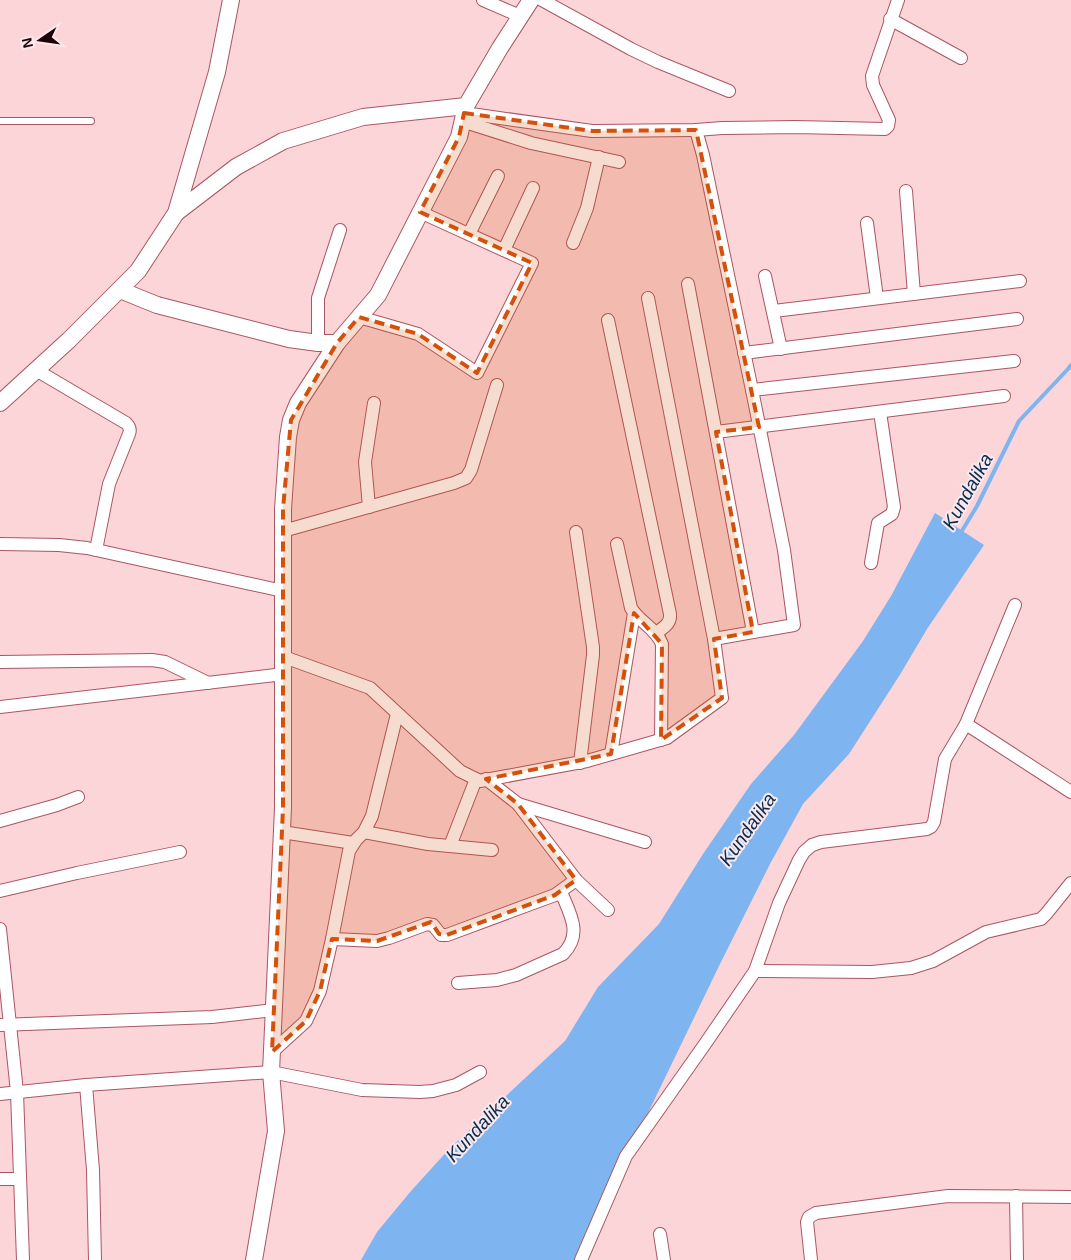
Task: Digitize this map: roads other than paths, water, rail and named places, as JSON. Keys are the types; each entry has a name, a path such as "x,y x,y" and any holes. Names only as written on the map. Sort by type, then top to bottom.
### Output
{"street":[{"path":"0,403 69,340 138,272 176,213 217,72 232,0"},
{"path":"483,0 520,16"},
{"path":"254,1260 276,1131 271,1072 282,832 284,674 283,509 291,420 298,403 337,343 378,295 459,137 464,113 500,48 531,0"},
{"path":"542,0 639,53 729,91"},
{"path":"176,213 236,167 284,141 363,117 464,113 592,131 696,130 795,126 885,129 888,126 889,120 873,85 872,76 898,0"},
{"path":"890,19 961,58"},
{"path":"464,113 531,143 619,162"},
{"path":"696,130 784,550 794,624 714,639"},
{"path":"573,243 587,208 598,157"},
{"path":"469,234 498,176"},
{"path":"504,250 533,188"},
{"path":"906,191 914,294"},
{"path":"359,317 418,334 477,373 532,262 420,212"},
{"path":"867,223 877,298"},
{"path":"318,343 318,298 340,230"},
{"path":"765,276 781,349"},
{"path":"774,311 1020,281"},
{"path":"688,284 753,632"},
{"path":"120,290 158,305 289,339 318,343 337,343"},
{"path":"481,779 580,763 667,738 722,698 714,639 648,298"},
{"path":"744,353 1017,319"},
{"path":"608,320 670,614 670,621 656,633"},
{"path":"752,390 1014,361"},
{"path":"36,370 129,426 129,434 109,484 96,550"},
{"path":"283,531 466,478 471,470 497,385"},
{"path":"716,432 1004,396"},
{"path":"369,507 365,462 374,403"},
{"path":"871,563 878,523 892,514 894,507 880,412"},
{"path":"576,532 593,647 580,763"},
{"path":"0,544 60,545 96,550 283,596"},
{"path":"617,544 629,604 634,613 660,638 662,649 661,740"},
{"path":"581,1260 626,1156 754,971 779,902 804,852 812,844 821,842 931,827 934,822 945,760 966,724 1015,605"},
{"path":"612,754 634,613"},
{"path":"284,657 370,688 460,771 481,779 518,804 645,842"},
{"path":"0,662 152,660 165,662 208,683"},
{"path":"0,707 284,674"},
{"path":"272,1052 306,1021 320,991 332,939 348,851 353,842 364,832 372,816 397,714"},
{"path":"966,724 1071,792"},
{"path":"450,846 481,779"},
{"path":"0,821 78,797"},
{"path":"518,804 576,880 608,910"},
{"path":"282,832 353,842"},
{"path":"364,832 428,844 492,850"},
{"path":"0,891 180,852"},
{"path":"332,939 370,942 383,940 427,924 433,925 442,935 446,935 555,896 576,880"},
{"path":"754,971 872,972 919,966 933,961 986,932 1041,919 1071,883"},
{"path":"458,983 497,980 516,975 563,954 573,940 574,930 572,918 561,892"},
{"path":"0,929 5,1024 17,1092 23,1260"},
{"path":"5,1024 212,1017 274,1010"},
{"path":"0,1094 86,1085 271,1072 362,1090 420,1092 456,1084 480,1072"},
{"path":"86,1085 93,1170 95,1260"},
{"path":"0,1179 20,1179"},
{"path":"1016,1196 1017,1260"},
{"path":"810,1260 807,1222 809,1217 816,1213 940,1197 1071,1197"},
{"path":"660,1234 664,1260"}],"lane":[{"path":"0,121 91,121"}],"water":[{"path":"935,513 984,545 927,629 849,754 803,804 770,864 719,966 577,1260 361,1260 377,1232 411,1191 451,1147 565,1041 598,987 659,924 703,854 751,784 794,735 863,641 891,596"}],"waterway":[{"name":"Kundalika","path":"960,534 977,506 1019,421 1071,365"}]}
